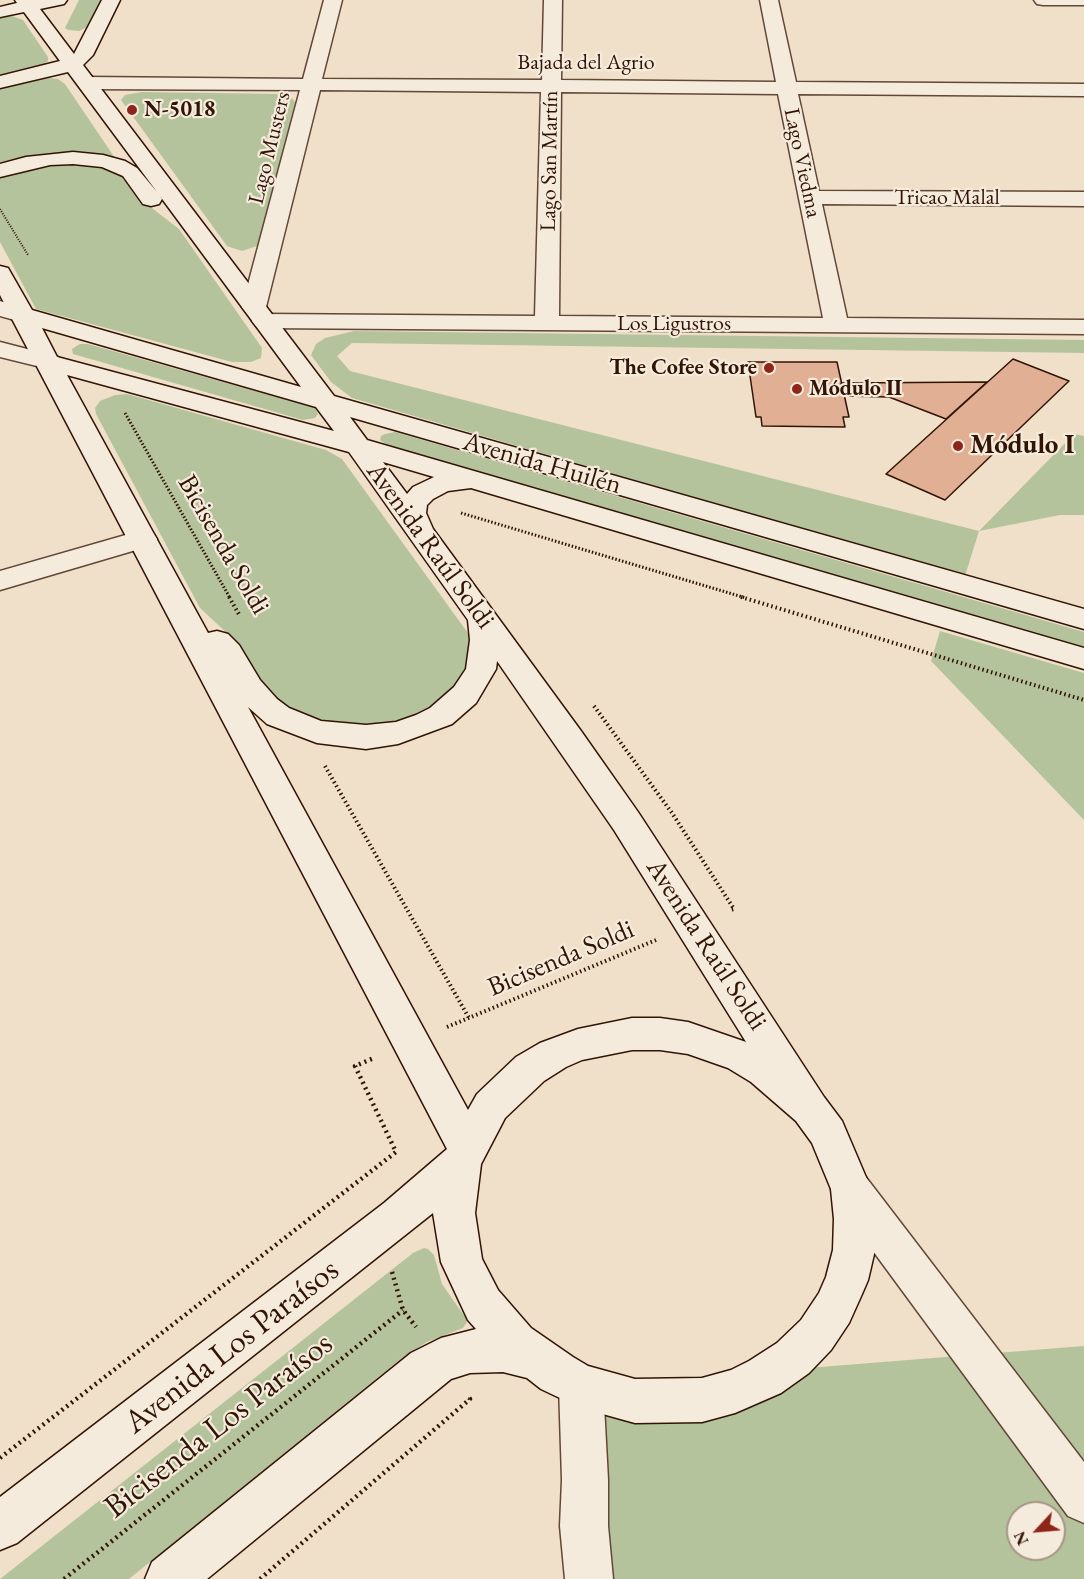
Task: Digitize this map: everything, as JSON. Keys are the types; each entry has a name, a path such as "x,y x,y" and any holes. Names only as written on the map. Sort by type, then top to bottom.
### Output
{"main road":[{"path":"0,12 27,4 58,0"},
{"path":"0,82 73,64 84,55 111,0"},
{"name":"Lago Musters","path":"259,314 311,85 333,0"},
{"name":"Lago San Martín","path":"547,323 553,0"},
{"name":"Lago Viedma","path":"769,0 836,325"},
{"path":"1043,0 1084,0"},
{"name":"Avenida Raúl Soldi","path":"27,4 358,446 612,800 810,1109"},
{"name":"Bajada del Agrio","path":"87,84 1084,90"},
{"path":"0,171 50,159 84,158 103,161 124,168 155,203 187,218"},
{"name":"Tricao Malal","path":"809,197 1084,199"},
{"path":"0,273 11,311 49,362 464,1156"},
{"name":"Avenida Huilén","path":"11,311 1084,619"},
{"name":"Los Ligustros","path":"259,314 547,323 1084,327"},
{"name":"Avenida Huilén","path":"0,349 358,446 1084,659"},
{"path":"420,532 412,513 414,503 423,493 442,483 475,480"},
{"path":"0,581 143,539"},
{"path":"179,607 222,645 249,688 266,707 304,728 349,737 383,735 413,728 441,716 454,706 465,695 481,669 485,640 483,620"},
{"name":"Avenida Los Paraísos","path":"632,1034 660,1034 687,1038 732,1052 765,1070 810,1109 828,1133 851,1189 855,1219 854,1250 847,1280 834,1308 822,1326 793,1358 765,1377 735,1391 702,1400 635,1401 581,1386 535,1358 516,1343 483,1305 462,1262 454,1213 464,1156 491,1106 530,1069 553,1055 578,1045 632,1034"},
{"name":"Avenida Los Paraísos","path":"0,1526 399,1217 464,1156"},
{"path":"851,1189 1084,1500"},
{"name":"Avenida Los Paraísos","path":"169,1579 427,1368 455,1355 478,1350 503,1350 535,1358"},
{"path":"581,1386 585,1480 584,1526 589,1579"}],"path":[{"name":"Bicisenda Soldi","path":"121,405 244,622"},
{"path":"458,512 1084,700"},
{"name":"Bicisenda Soldi","path":"321,759 469,1018"},
{"name":"Bicisenda Soldi","path":"444,1028 667,936"},
{"path":"0,1458 396,1152 355,1065 383,1054"},
{"path":"392,1270 403,1310 421,1334"},
{"name":"Bicisenda Los Paraísos","path":"64,1579 403,1310"},
{"path":"260,1579 470,1399 465,1392"}],"green space":[{"path":"79,0 101,0 87,27 79,31 68,30 65,28"},
{"path":"12,16 23,20 48,57 48,61 43,65 0,77 0,18"},
{"path":"49,78 58,79 65,84 117,161 0,167 0,89"},
{"path":"142,92 279,94 293,99 295,103 260,243 257,246 242,251 227,246 121,100 125,95"},
{"path":"81,161 122,172 148,205 179,229 262,348 261,358 251,362 232,362 36,309 0,242 0,176 18,168"},
{"path":"354,331 1084,340 1084,353 352,343 337,356 350,371 979,531 965,576 352,398 331,382 311,355 316,344 325,338"},
{"path":"80,344 88,344 315,408 318,414 315,418 303,420 73,354 72,349"},
{"path":"127,394 326,450 342,459 470,636 476,655 452,698 391,727 324,725 275,701 231,637 200,608 96,414 95,408 100,401 115,395"},
{"path":"395,432 1084,632 1084,648 387,445 380,440 381,436"},
{"path":"1074,434 1084,436 1084,515 1060,515 979,531"},
{"path":"940,631 1084,673 1084,820 931,661"},
{"path":"424,1248 434,1255 442,1284 465,1317 467,1322 463,1328 427,1342 403,1357 129,1579 0,1579 413,1253"},
{"path":"1084,1346 1084,1579 589,1579 581,1386"}],"building":[{"name":"Módulo I","path":"1013,359 1069,381 945,500 886,474"},
{"name":"Módulo II","path":"748,362 837,362 849,417 843,417 845,427 762,426 761,417 756,417"},
{"path":"987,382 946,419 889,397 844,396 841,383"}],"place":[{"name":"N-5018","path":"132,110"},
{"name":"The Cofee Store","path":"769,368"},
{"name":"Módulo II","path":"797,389"},
{"name":"Módulo I","path":"958,446"}]}
